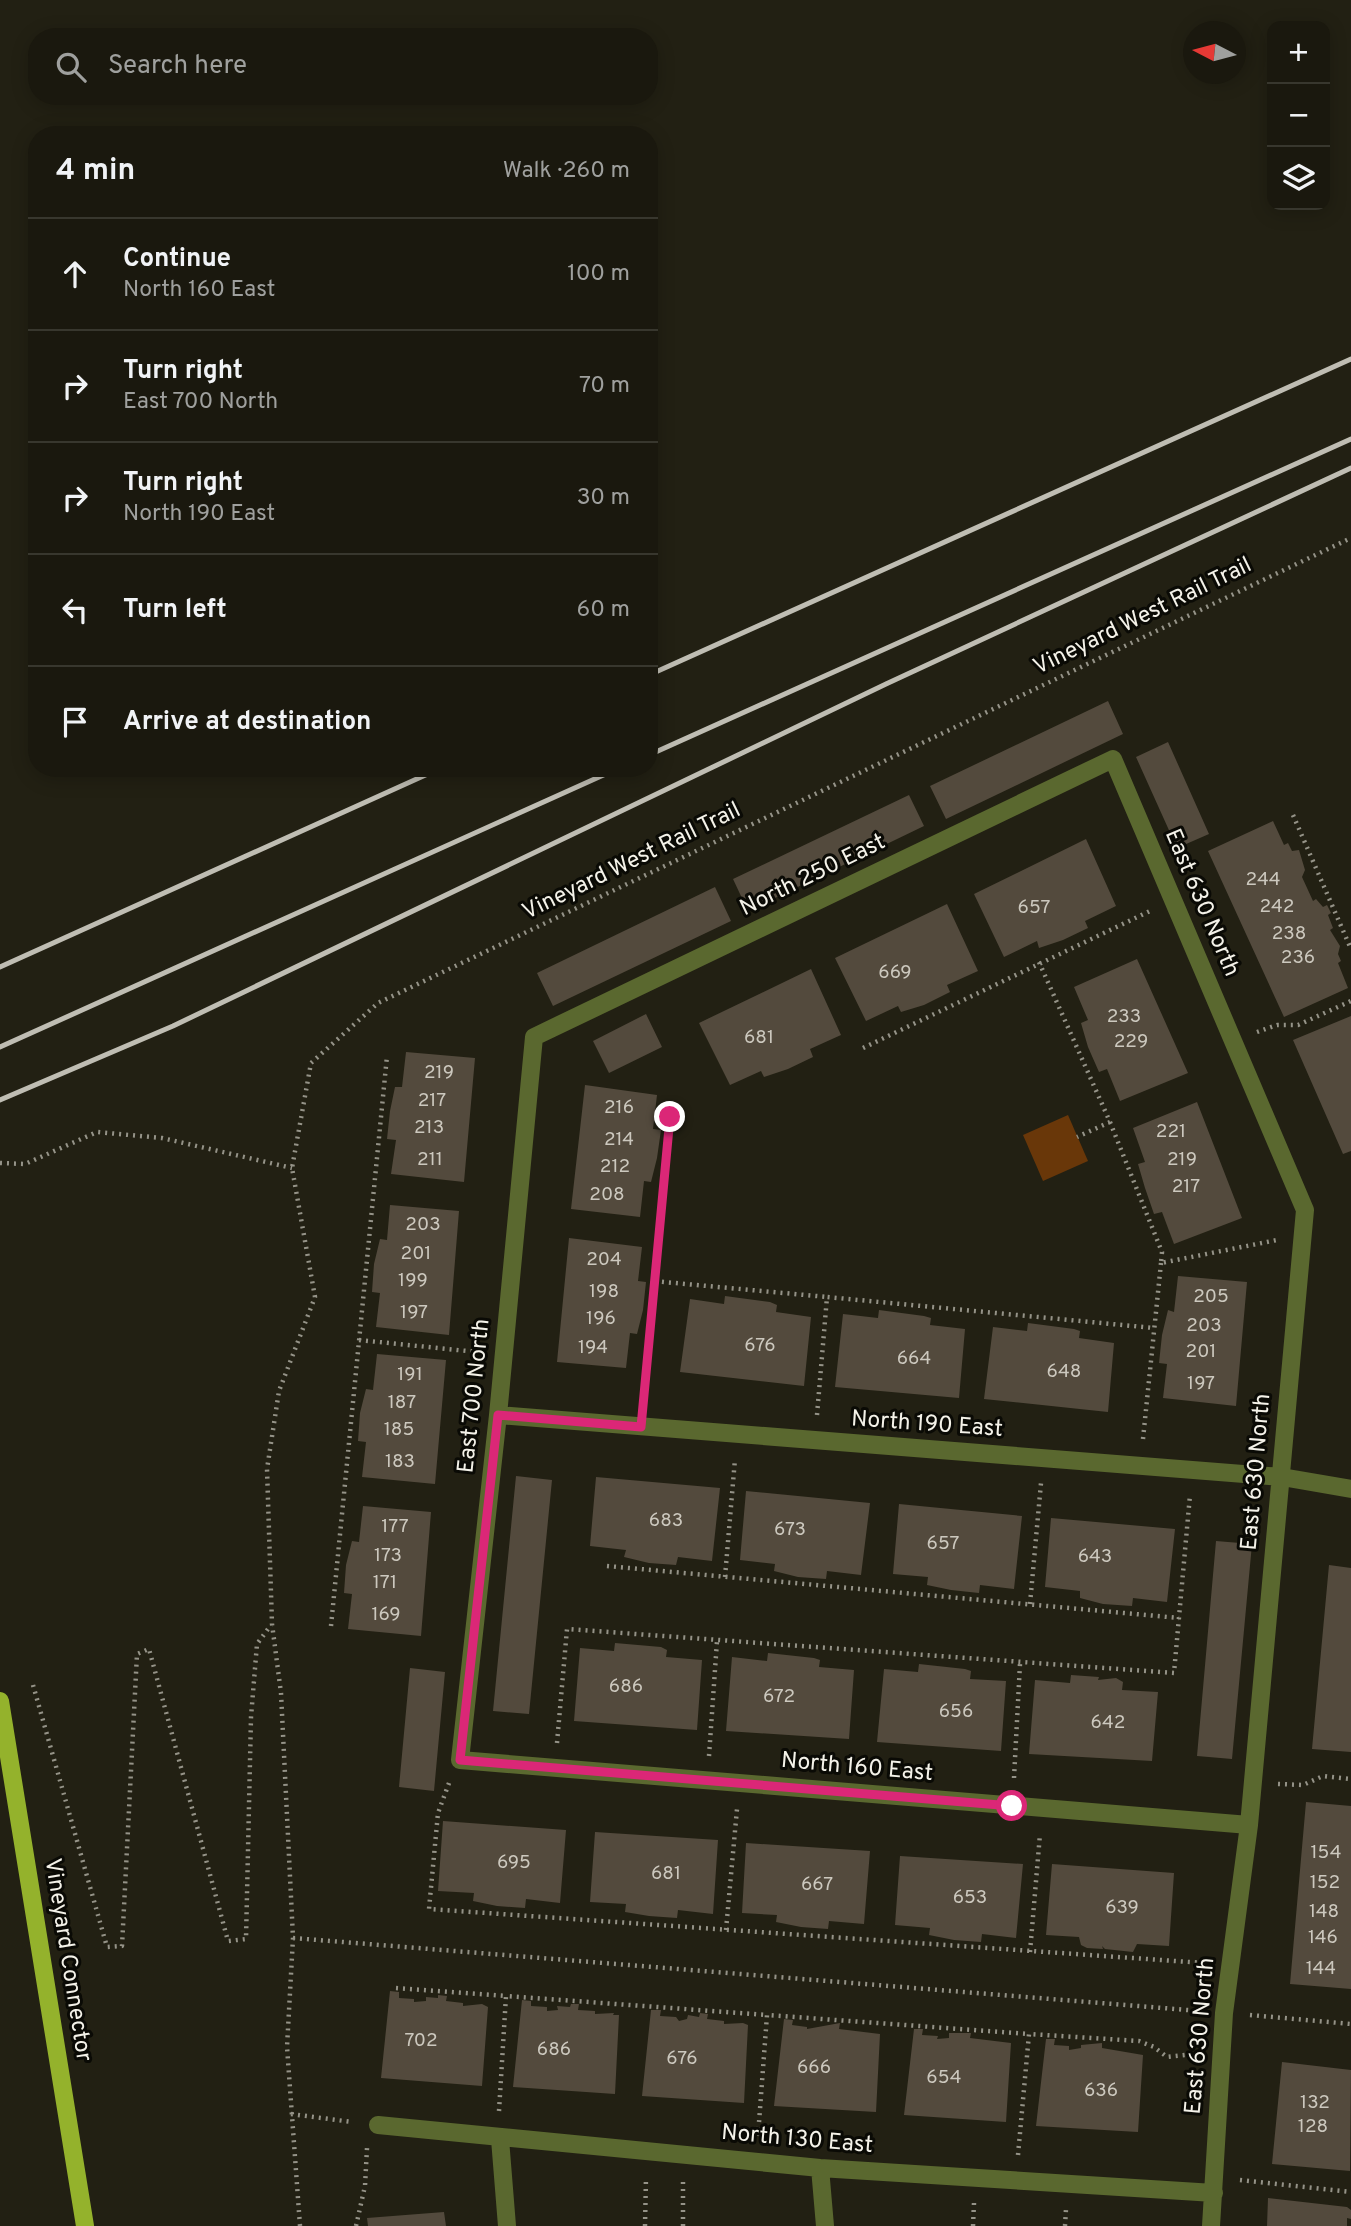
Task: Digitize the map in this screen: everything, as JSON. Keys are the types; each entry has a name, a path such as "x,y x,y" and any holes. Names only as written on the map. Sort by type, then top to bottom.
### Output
{"main road":[{"name":"Vineyard Connector","path":"0,1702 85,2226"}],"street":[{"name":"East 630 North","path":"1113,759 1305,1210 1249,1825 1224,2013 1211,2226"},
{"name":"North 250 East","path":"534,1037 1113,759"},
{"name":"East 700 North","path":"460,1760 498,1415 534,1037"},
{"name":"North 190 East","path":"498,1415 1282,1477 1351,1489"},
{"name":"North 160 East","path":"460,1760 1249,1825"},
{"name":"North 130 East","path":"378,2126 820,2168 1016,2180 1214,2185"},
{"path":"500,2139 507,2226"},
{"path":"820,2168 825,2226"}],"path":[{"name":"Vineyard West Rail Trail","path":"300,2226 287,2047 293,1938 281,1693 272,1624 267,1469 279,1391 314,1297 292,1168 311,1063 378,1003 1351,538"},
{"path":"1293,815 1351,949"},
{"path":"863,1048 1173,900"},
{"path":"1039,962 1110,1122 1162,1252 1140,1466"},
{"path":"1233,1041 1277,1025 1298,1025 1351,1001"},
{"path":"331,1626 387,1056"},
{"path":"641,1427 672,1102"},
{"path":"1077,1136 1110,1122"},
{"path":"0,1163 25,1164 97,1132 162,1138 292,1168"},
{"path":"1161,1263 1275,1240"},
{"path":"653,1281 1154,1328"},
{"path":"815,1441 827,1297"},
{"path":"359,1340 504,1354"},
{"path":"725,1577 735,1458"},
{"path":"1030,1604 1043,1458"},
{"path":"555,1768 567,1629 1020,1664 1174,1673 1193,1470"},
{"path":"607,1566 1178,1618"},
{"path":"33,1685 107,1947 122,1946 137,1654 149,1650 228,1941 246,1939 251,1717 257,1644 272,1624"},
{"path":"708,1781 717,1642"},
{"path":"1012,1806 1020,1664"},
{"path":"460,1760 438,1813 429,1909 1230,1965"},
{"path":"1253,1783 1303,1785 1323,1776 1351,1779"},
{"path":"726,1930 739,1783"},
{"path":"1030,1952 1042,1808"},
{"path":"293,1938 1351,2024"},
{"path":"396,1988 1139,2041 1154,2047 1167,2057"},
{"path":"500,2139 499,2085 506,1996"},
{"path":"756,2162 767,2015"},
{"path":"1016,2180 1028,2034"},
{"path":"291,2115 378,2126 367,2146 365,2186 356,2226"},
{"path":"645,2226 649,2152"},
{"path":"683,2226 685,2155"},
{"path":"1214,2185 1351,2192"}],"shaded area":[{"path":"1068,1115 1088,1161 1043,1181 1023,1135"}],"building":[{"path":"1108,701 1123,734 946,819 930,786"},
{"path":"1168,742 1209,834 1177,848 1136,757"},
{"path":"909,795 924,826 748,911 733,879"},
{"path":"1273,821 1284,845 1288,843 1292,851 1299,850 1305,870 1302,877 1313,901 1316,899 1323,907 1327,905 1331,913 1328,915 1333,928 1330,930 1340,946 1338,954 1341,961 1338,963 1348,988 1284,1017 1208,851"},
{"path":"1086,839 1116,906 1085,921 1088,928 1063,940 1039,948 1037,941 1004,957 974,894"},
{"path":"715,887 731,921 553,1006 537,973"},
{"path":"947,904 978,971 947,985 950,992 924,1005 901,1012 898,1006 866,1021 835,958"},
{"path":"1137,959 1188,1073 1120,1101 1107,1069 1099,1072 1088,1047 1081,1023 1088,1020 1074,987"},
{"path":"811,969 841,1035 810,1049 813,1057 788,1069 764,1077 761,1071 730,1085 699,1023"},
{"path":"646,1014 662,1047 609,1073 593,1041"},
{"path":"1351,1016 1351,1151 1343,1154 1293,1040"},
{"path":"406,1052 475,1058 464,1182 391,1174 396,1140 387,1139 390,1111 395,1087 402,1087"},
{"path":"585,1085 657,1095 653,1129 661,1130 651,1182 644,1181 640,1217 571,1209"},
{"path":"1197,1102 1242,1218 1174,1244 1162,1212 1154,1214 1138,1164 1145,1162 1133,1128"},
{"path":"390,1205 459,1211 449,1335 376,1327 380,1293 372,1292 374,1264 380,1239 387,1240"},
{"path":"569,1238 642,1247 638,1281 646,1282 643,1310 637,1334 630,1333 626,1368 557,1362"},
{"path":"1178,1276 1247,1282 1236,1406 1163,1398 1167,1364 1159,1363 1162,1335 1168,1310 1174,1312"},
{"path":"725,1296 770,1302 777,1305 776,1312 811,1317 804,1386 680,1372 690,1299 724,1304"},
{"path":"879,1310 924,1316 931,1318 930,1325 965,1329 959,1398 835,1387 843,1314 878,1318"},
{"path":"1028,1323 1074,1329 1080,1331 1079,1338 1114,1343 1108,1412 984,1399 993,1327 1027,1331"},
{"path":"377,1354 446,1360 435,1484 362,1477 366,1442 358,1441 360,1413 366,1389 373,1390"},
{"path":"516,1476 552,1480 529,1714 493,1711"},
{"path":"596,1477 720,1488 712,1561 678,1557 676,1565 649,1563 624,1557 626,1550 590,1546"},
{"path":"746,1491 870,1503 861,1575 827,1571 826,1579 798,1577 774,1571 775,1564 740,1560"},
{"path":"899,1504 1022,1516 1014,1589 980,1585 979,1593 951,1590 927,1585 928,1577 893,1574"},
{"path":"363,1506 431,1512 421,1636 348,1629 352,1594 344,1593 346,1565 352,1541 359,1542"},
{"path":"1051,1518 1175,1529 1167,1602 1133,1598 1132,1606 1103,1604 1080,1598 1080,1591 1045,1587"},
{"path":"1216,1541 1252,1544 1232,1759 1197,1756"},
{"path":"1329,1565 1351,1568 1351,1752 1312,1749"},
{"path":"615,1643 661,1647 667,1650 666,1657 702,1660 697,1730 574,1721 580,1648 614,1651"},
{"path":"768,1653 814,1658 820,1660 819,1667 854,1670 849,1739 726,1731 732,1657 767,1661"},
{"path":"919,1664 965,1669 971,1671 970,1679 1006,1681 1001,1751 877,1742 884,1669 918,1672"},
{"path":"410,1668 445,1672 434,1791 399,1787"},
{"path":"1071,1675 1099,1677 1098,1680 1116,1678 1123,1682 1122,1690 1158,1692 1152,1761 1029,1754 1035,1680 1070,1683"},
{"path":"1306,1802 1351,1806 1351,1989 1290,1984"},
{"path":"443,1821 566,1830 560,1903 526,1899 525,1908 497,1906 473,1901 474,1893 438,1891"},
{"path":"595,1832 718,1840 713,1914 678,1910 677,1918 649,1916 625,1912 626,1904 590,1902"},
{"path":"746,1843 870,1851 864,1924 829,1921 828,1929 801,1927 776,1922 777,1915 742,1913"},
{"path":"900,1856 1023,1864 1016,1938 982,1934 981,1942 954,1940 929,1935 930,1928 895,1925"},
{"path":"1052,1864 1174,1873 1169,1946 1137,1944 1133,1952 1105,1949 1102,1946 1103,1949 1087,1948 1081,1945 1079,1937 1046,1935"},
{"path":"390,1991 399,1992 399,1998 414,1999 414,2002 426,2001 426,1997 438,1998 438,1995 447,1996 446,2001 463,2003 463,2006 482,2004 488,2007 482,2086 381,2078"},
{"path":"522,2000 531,2001 531,2006 547,2007 547,2011 558,2010 557,2006 570,2007 571,2004 579,2004 578,2010 619,2015 615,2094 513,2087"},
{"path":"651,2010 661,2010 660,2016 676,2017 679,2021 687,2019 688,2015 699,2017 700,2013 708,2014 707,2019 724,2021 724,2024 748,2025 744,2103 642,2096"},
{"path":"784,2019 793,2020 792,2025 807,2029 840,2023 839,2029 880,2034 876,2112 774,2106"},
{"path":"914,2029 923,2029 922,2035 938,2036 937,2039 949,2038 949,2033 971,2033 970,2038 1011,2043 1006,2122 904,2115"},
{"path":"1046,2039 1055,2039 1054,2045 1069,2046 1069,2050 1081,2048 1081,2045 1102,2043 1102,2048 1143,2055 1138,2132 1036,2126"},
{"path":"1282,2062 1351,2070 1350,2171 1272,2164"},
{"path":"1268,2198 1347,2207 1351,2210 1351,2219 1347,2218 1347,2226 1267,2226"},
{"path":"444,2212 446,2226 368,2226 367,2218"}],"railway":[{"path":"658,671 1351,359"},
{"path":"658,751 1351,439"},
{"path":"0,1100 173,1026 886,684 1351,468"},
{"path":"0,967 421,777"},
{"path":"0,1047 599,777"}],"route":[{"path":"670,1117 641,1427 498,1415 460,1760 1012,1806"}]}
